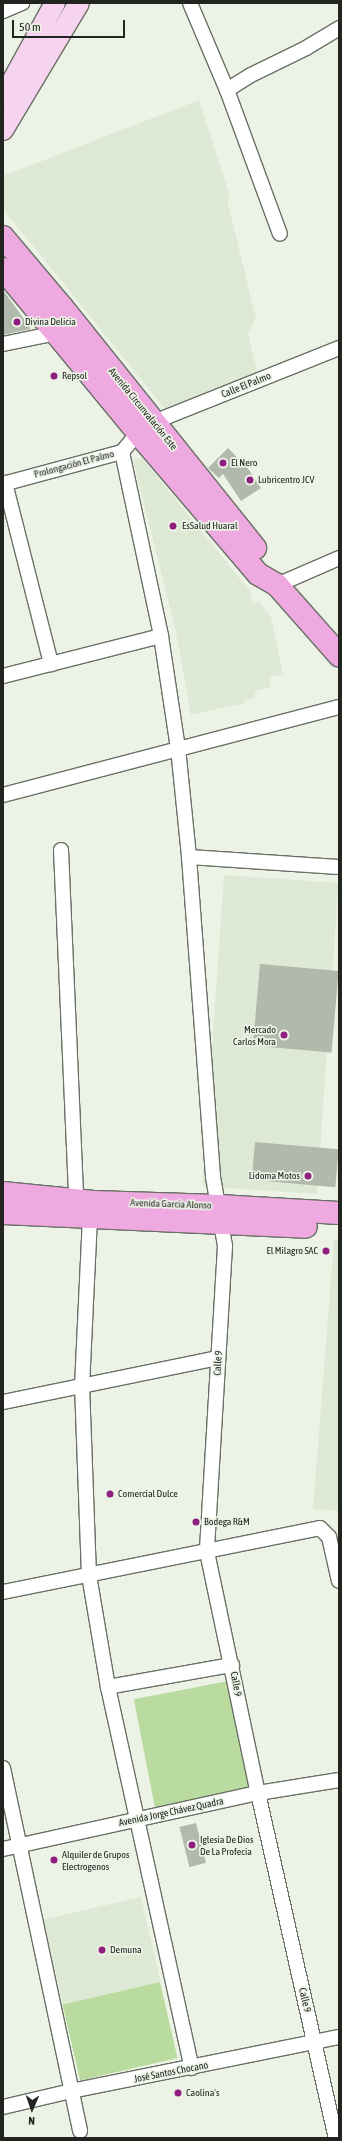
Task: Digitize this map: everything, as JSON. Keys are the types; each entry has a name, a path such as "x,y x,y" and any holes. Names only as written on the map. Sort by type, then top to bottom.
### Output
{"main road":[{"name":"Avenida Circunvalación Este","path":"3,237 79,329 146,427 258,574 277,585 339,655"},
{"name":"Avenida Circunvalación Este","path":"3,269 56,333 146,427"},
{"name":"Avenida Garcia Alonso","path":"3,1193 220,1214 339,1228"},
{"name":"Avenida Garcia Alonso","path":"3,1212 90,1217 220,1214 339,1214"}],"street":[{"path":"3,11 22,3"},
{"path":"3,98 55,3"},
{"path":"3,130 79,3"},
{"path":"190,3 227,90 280,234"},
{"path":"227,90 306,48 339,28"},
{"path":"3,344 79,329"},
{"name":"Calle El Palmo","path":"146,427 339,348"},
{"name":"Prolongación El Palmo","path":"4,484 122,452 146,427"},
{"name":"Calle 9","path":"122,452 161,636 178,748 189,857 213,1177 225,1246 207,1552 258,1793 336,2138"},
{"path":"4,484 51,664"},
{"path":"277,585 339,558"},
{"path":"3,676 161,636"},
{"path":"3,795 339,707"},
{"path":"62,850 76,1200"},
{"path":"189,857 339,867"},
{"path":"90,1217 82,1385 89,1576 108,1687 136,1820 192,2068"},
{"path":"3,1402 218,1358"},
{"path":"3,1592 89,1576 320,1528 329,1537 339,1581"},
{"path":"108,1687 232,1665"},
{"path":"3,1768 70,2091 80,2131"},
{"name":"Avenida Jorge Chávez Quadra","path":"3,1848 258,1793 339,1780"},
{"name":"José Santos Chocano","path":"3,2107 70,2091 192,2068 339,2037"}],"shaded area":[{"path":"199,100 229,193 228,204 256,318 248,333 258,375 166,410 3,209 3,176"},
{"name":"EsSalud Huaral","path":"142,458 250,591 253,603 259,602 271,617 283,674 269,677 271,687 254,691 255,698 245,700 245,703 191,715 176,632 133,460"},
{"name":"Mercado Carlos Mora","path":"224,875 339,883 317,1194 202,1186"},
{"path":"334,1240 339,1240 339,1511 313,1509"},
{"name":"Demuna","path":"141,1897 161,1982 63,2004 44,1919"}],"green space":[{"path":"233,1680 254,1789 155,1808 134,1699"},
{"path":"160,1982 178,2058 80,2080 63,2004"}],"building":[{"path":"3,290 31,329 3,335"},
{"path":"228,448 249,470 261,488 241,501 223,474 219,478 208,468"},
{"path":"260,964 339,971 332,1053 253,1046"},
{"path":"255,1142 339,1149 335,1187 252,1180"},
{"name":"Iglesia De Dios De La Profecia","path":"196,1823 206,1863 189,1867 180,1827"}],"place":[{"name":"Divina Delicia","path":"17,322"},
{"name":"Repsol","path":"54,376"},
{"name":"El Nero","path":"223,463"},
{"name":"Lubricentro JCV","path":"250,480"},
{"name":"EsSalud Huaral","path":"173,526"},
{"name":"Mercado Carlos Mora","path":"284,1035"},
{"name":"Lidoma Motos","path":"308,1176"},
{"name":"El Milagro SAC","path":"326,1251"},
{"name":"Comercial Dulce","path":"110,1494"},
{"name":"Bodega R&M","path":"196,1522"},
{"name":"Iglesia De Dios De La Profecia","path":"192,1845"},
{"name":"Alquiler de Grupos Electrogenos","path":"54,1860"},
{"name":"Demuna","path":"102,1950"},
{"name":"Caolina's","path":"178,2093"}]}
